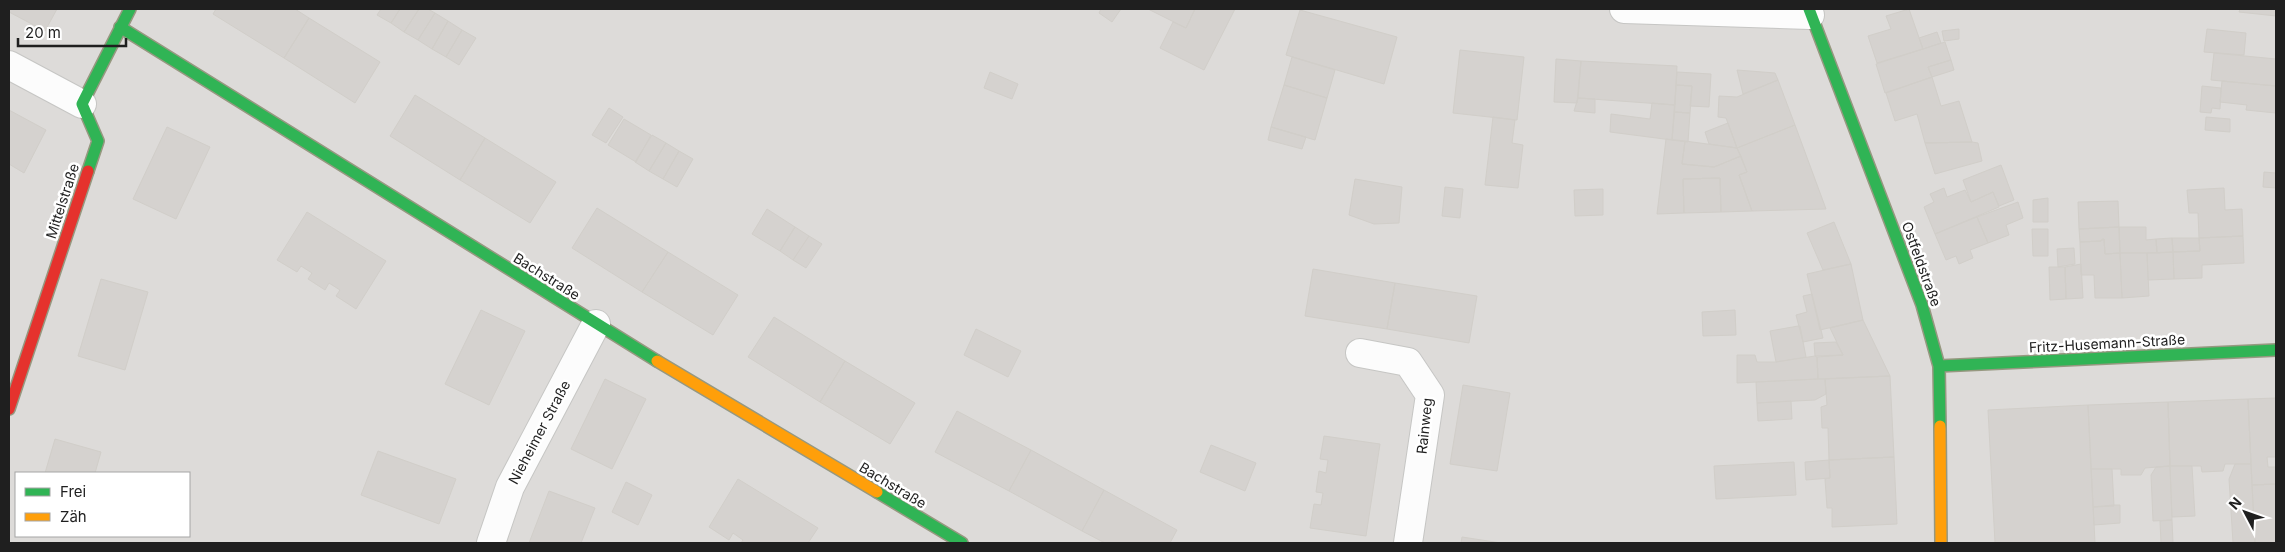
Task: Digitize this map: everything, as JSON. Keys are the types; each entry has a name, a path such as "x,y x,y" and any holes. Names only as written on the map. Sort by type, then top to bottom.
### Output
{"street":[{"path":"9,65 82,104 130,9"},
{"path":"1624,9 1809,12"},
{"name":"Ostfeldstraße","path":"1809,12 1922,305 1939,366 1941,543"},
{"name":"Bachstraße","path":"120,27 596,324 962,543"},
{"name":"Mittelstraße","path":"9,409 98,141 82,104"},
{"name":"Nieheimer Straße","path":"491,543 510,487 596,324"},
{"name":"Fritz-Husemann-Straße","path":"1939,366 2276,350"},
{"name":"Rainweg","path":"1360,353 1408,362 1430,395 1408,543"}],"shaded area":[{"path":"9,9 2276,9 2276,543 9,543"}],"building":[{"path":"9,9 57,9 45,31 9,12"},
{"path":"216,9 295,9 309,18 284,58 213,14"},
{"path":"381,9 400,9 391,23 377,15"},
{"path":"400,9 419,9 404,32 391,23"},
{"path":"419,9 428,9 435,13 418,40 404,32"},
{"path":"1101,9 1121,9 1112,22 1099,13"},
{"path":"1148,9 1195,9 1186,28"},
{"path":"1195,9 1235,9 1204,70 1160,48 1173,22 1186,28"},
{"path":"1909,9 1923,49 1877,63 1868,36 1891,29 1886,16"},
{"path":"2240,9 2276,9 2276,16 2239,12"},
{"path":"1300,10 1397,37 1384,84 1286,55"},
{"path":"435,13 448,21 432,49 418,40"},
{"path":"309,18 380,62 355,103 284,58"},
{"path":"448,21 462,30 446,57 432,49"},
{"path":"1959,29 1959,39 1944,41 1942,31"},
{"path":"2207,29 2246,33 2244,55 2204,52"},
{"path":"462,30 476,38 459,65 446,57"},
{"path":"1937,32 1941,43 1923,49 1919,38"},
{"path":"1945,42 1951,60 1928,67 1932,77 1885,93 1876,64"},
{"path":"1460,50 1524,57 1517,120 1453,113"},
{"path":"2214,53 2276,59 2276,86 2211,80"},
{"path":"1292,57 1335,70 1327,98 1284,85"},
{"path":"1556,59 1581,61 1577,103 1554,102"},
{"path":"1951,60 1954,70 1932,77 1928,67"},
{"path":"1581,61 1677,66 1675,105 1578,98"},
{"path":"1737,70 1775,73 1778,80 1743,94"},
{"path":"990,72 1018,84 1012,99 984,88"},
{"path":"1677,72 1711,74 1709,107 1690,106 1692,86 1676,85"},
{"path":"1932,77 1941,106 1959,101 1972,142 1925,143 1917,114 1895,121 1886,93"},
{"path":"1778,80 1795,125 1737,148 1726,118 1718,117 1719,96 1737,97"},
{"path":"2222,81 2276,86 2276,113 2246,110 2247,105 2220,102"},
{"path":"1284,85 1327,98 1315,140 1271,127"},
{"path":"1676,85 1692,86 1690,113 1674,112"},
{"path":"2202,86 2221,88 2220,109 2212,108 2211,113 2200,112"},
{"path":"415,95 485,138 460,180 390,136"},
{"path":"1578,98 1595,99 1595,113 1574,111"},
{"path":"1652,103 1675,105 1672,140 1610,132 1611,114 1650,119"},
{"path":"609,108 623,117 606,143 592,135"},
{"path":"9,110 46,130 24,173 9,164"},
{"path":"1674,112 1690,113 1688,142 1672,140"},
{"path":"1493,117 1515,120 1512,143 1523,145 1518,188 1485,185"},
{"path":"2206,117 2230,119 2230,132 2205,130"},
{"path":"624,119 651,135 636,162 608,145"},
{"path":"1728,123 1737,148 1709,144 1705,132"},
{"path":"1795,125 1826,209 1752,211 1739,175 1747,172 1737,148"},
{"path":"167,127 210,147 176,219 133,199"},
{"path":"1271,127 1306,137 1302,149 1268,140"},
{"path":"652,135 666,143 649,171 635,162"},
{"path":"485,138 556,182 530,223 460,180"},
{"path":"1666,139 1685,141 1682,164 1714,167 1741,156 1747,172 1739,175 1752,211 1721,212 1720,178 1683,179 1684,213 1657,214"},
{"path":"1685,141 1737,148 1741,156 1714,167 1682,164"},
{"path":"666,143 679,151 663,179 649,171"},
{"path":"1925,143 1978,143 1982,161 1935,174"},
{"path":"679,151 693,159 677,187 663,179"},
{"path":"2001,165 2014,200 1999,206 1993,192 1971,202 1963,180"},
{"path":"2264,172 2276,173 2276,188 2263,187"},
{"path":"1720,178 1721,212 1684,213 1683,179"},
{"path":"1355,179 1402,187 1399,223 1374,224 1349,215"},
{"path":"1445,187 1463,189 1460,218 1442,216"},
{"path":"1944,188 1947,197 1965,190 1971,202 1993,192 1999,207 1935,234 1924,207 1934,202 1930,194"},
{"path":"2224,188 2225,210 2242,209 2243,236 2199,238 2198,213 2189,213 2187,190"},
{"path":"1603,189 1603,215 1575,216 1574,190"},
{"path":"2048,198 2048,222 2033,222 2033,200"},
{"path":"2118,201 2119,227 2079,229 2078,202"},
{"path":"2018,202 2023,218 2006,225 2009,235 1988,243 1977,217"},
{"path":"597,208 668,252 642,292 572,248"},
{"path":"767,209 795,227 780,251 752,234"},
{"path":"307,212 386,261 356,309 336,296 340,290 329,283 325,290 308,279 312,273 301,266 297,272 277,260"},
{"path":"1977,217 1988,243 1970,250 1973,258 1959,264 1956,256 1946,260 1935,234"},
{"path":"1834,222 1851,264 1823,270 1807,233"},
{"path":"795,227 809,236 793,260 780,251"},
{"path":"2119,227 2120,253 2105,254 2104,239 2101,241 2080,242 2079,229"},
{"path":"2119,227 2146,227 2146,240 2156,239 2157,253 2120,253"},
{"path":"2032,229 2048,229 2048,256 2033,256"},
{"path":"809,236 822,244 806,268 793,260"},
{"path":"2243,236 2244,263 2202,265 2202,278 2174,279 2173,252 2200,251 2199,238"},
{"path":"2172,238 2173,252 2157,253 2156,239"},
{"path":"2172,238 2199,238 2200,251 2173,252"},
{"path":"2104,239 2105,254 2120,253 2122,298 2095,298 2094,275 2081,275 2080,242 2101,241"},
{"path":"2074,248 2075,264 2058,267 2057,249"},
{"path":"668,252 738,295 713,335 642,292"},
{"path":"2173,252 2174,279 2148,280 2147,253"},
{"path":"2120,253 2147,253 2149,296 2122,298"},
{"path":"1851,264 1863,320 1820,330 1807,274"},
{"path":"2081,264 2083,298 2066,299 2065,267"},
{"path":"2049,267 2065,267 2066,299 2050,300"},
{"path":"1313,269 1395,283 1387,329 1305,316"},
{"path":"101,279 148,292 125,370 78,356"},
{"path":"1395,283 1477,296 1469,343 1387,329"},
{"path":"1812,294 1823,338 1803,342 1796,315 1807,312 1803,296"},
{"path":"481,310 525,331 489,405 445,384"},
{"path":"1735,310 1736,335 1703,336 1702,312"},
{"path":"774,317 845,361 820,402 748,357"},
{"path":"1863,320 1890,376 1818,379 1817,357 1843,355 1830,328"},
{"path":"1800,326 1806,357 1776,362 1770,331"},
{"path":"976,329 1021,351 1008,377 964,355"},
{"path":"1836,342 1843,355 1815,356 1814,343"},
{"path":"1737,355 1755,355 1757,362 1776,362 1815,356 1817,357 1818,379 1737,383"},
{"path":"845,361 915,403 890,444 820,402"},
{"path":"1890,376 1894,457 1829,460 1828,428 1822,428 1821,407 1827,405 1825,379"},
{"path":"605,379 646,399 612,469 571,449"},
{"path":"1825,379 1826,394 1815,400 1757,403 1756,382"},
{"path":"1463,385 1510,393 1497,471 1450,464"},
{"path":"2276,398 2276,457 2267,457 2268,467 2276,467 2276,484 2252,485 2248,399"},
{"path":"2248,399 2251,464 2225,464 2223,471 2202,472 2201,466 2170,466 2168,402"},
{"path":"1791,401 1792,419 1758,421 1757,403"},
{"path":"2168,402 2170,466 2145,468 2141,475 2121,475 2121,469 2091,469 2088,405"},
{"path":"2088,405 2095,543 1995,543 1988,410"},
{"path":"957,411 1031,450 1009,491 935,452"},
{"path":"1324,436 1380,444 1366,536 1310,528 1314,504 1321,505 1323,493 1316,492 1319,471 1326,473 1328,460 1320,459"},
{"path":"55,439 101,452 95,472 45,472"},
{"path":"1211,445 1256,463 1245,491 1200,472"},
{"path":"1031,450 1104,490 1082,531 1009,491"},
{"path":"378,451 456,479 439,524 361,495"},
{"path":"1894,457 1897,524 1832,527 1832,508 1827,508 1825,479 1830,478 1829,460"},
{"path":"1829,460 1830,478 1806,480 1805,462"},
{"path":"1794,462 1796,495 1716,499 1714,466"},
{"path":"2235,464 2251,464 2255,543 2233,543 2229,479"},
{"path":"2170,466 2192,466 2195,516 2172,517"},
{"path":"2170,466 2172,520 2153,521 2151,475 2156,467"},
{"path":"2091,469 2112,469 2114,506 2093,507"},
{"path":"738,479 818,528 808,543 741,543 743,540 733,533 729,540 709,527"},
{"path":"626,482 652,495 638,525 612,512"},
{"path":"2276,484 2276,543 2255,543 2252,485"},
{"path":"1104,490 1177,530 1170,543 1105,543 1082,531"},
{"path":"549,491 595,508 581,543 529,543"},
{"path":"2120,505 2120,523 2094,525 2093,507"},
{"path":"2172,520 2173,543 2161,543 2160,521"},
{"path":"1462,537 1501,543 1461,543"}],"traffic: fast":[{"path":"88,171 98,141 82,104 130,9"},
{"path":"1809,9 1922,305 1939,366 1940,426"},
{"path":"120,27 657,361"},
{"path":"1939,366 2276,350"},
{"path":"877,492 962,543"}],"traffic: slow":[{"path":"657,361 877,492"},
{"path":"1940,426 1941,543"}],"traffic: jam":[{"path":"9,409 88,171"}]}
